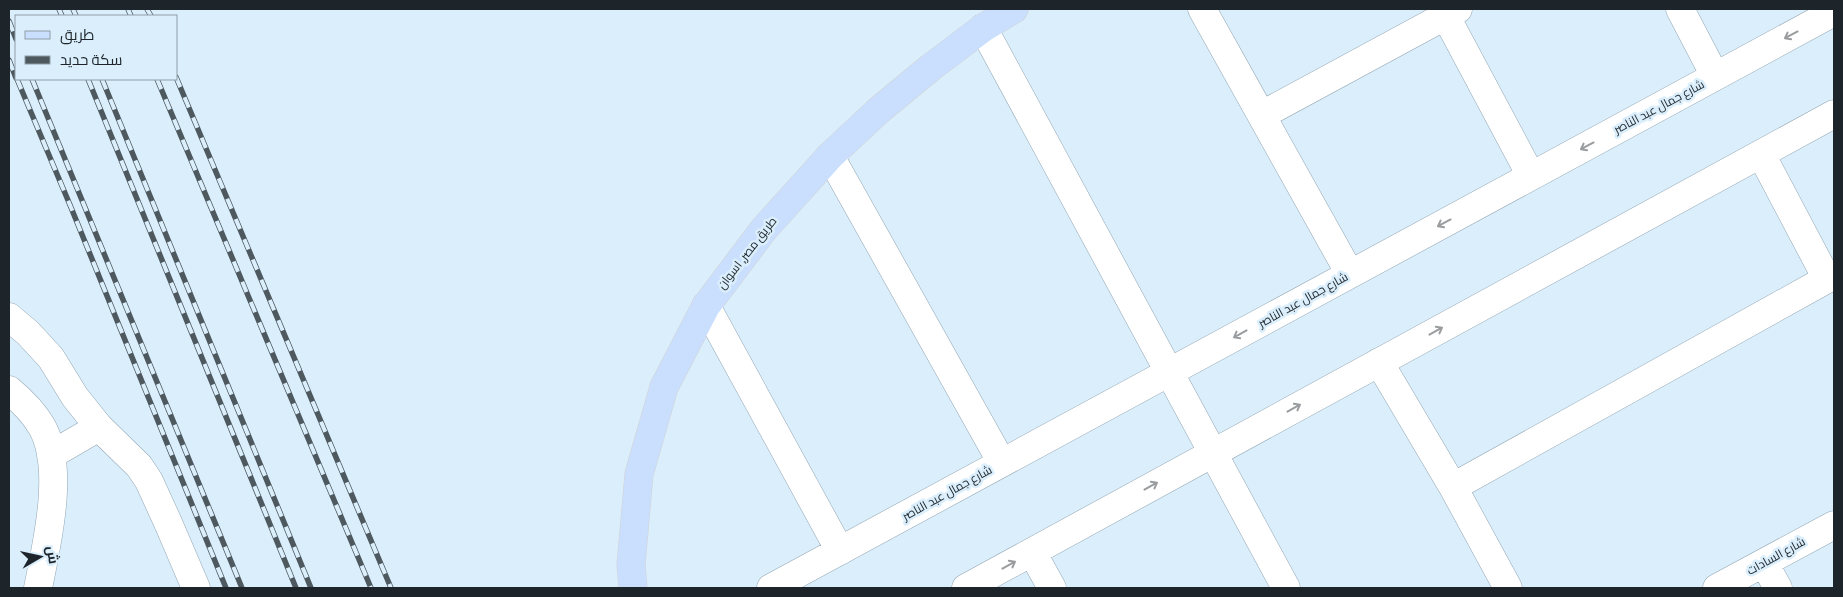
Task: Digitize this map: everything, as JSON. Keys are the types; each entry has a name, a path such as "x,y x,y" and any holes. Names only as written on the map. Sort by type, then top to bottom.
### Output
{"main road":[{"name":"طريق مصر, اسوان","path":"633,588 632,565 639,474 664,387 706,306 764,229 830,156 893,98 930,68 983,28 1014,9"}],"street":[{"path":"1202,9 1350,274"},
{"path":"1680,9 1715,76"},
{"path":"1262,115 1449,11 1532,176"},
{"name":"شارع جمال عبد الناصر","path":"771,588 1834,12"},
{"path":"983,28 1286,588"},
{"path":"966,588 1834,114"},
{"path":"1453,487 1831,285 1761,154"},
{"path":"830,156 1002,462"},
{"path":"706,306 840,551"},
{"path":"9,316 28,333 50,358 75,397 99,427 138,466 149,482 170,525 196,588"},
{"path":"1379,362 1453,487 1508,588"},
{"path":"11,397 42,426 49,443 53,465 51,524 38,588"},
{"path":"51,455 99,427"},
{"name":"شارع السادات","path":"1717,588 1834,525"},
{"path":"1032,552 1052,588"},
{"path":"1764,563 1778,588"}],"railway":[{"path":"59,9 62,15"},
{"path":"73,9 76,15"},
{"path":"128,9 131,15"},
{"path":"147,9 150,15"},
{"path":"9,21 15,36"},
{"path":"9,60 15,75"},
{"path":"17,80 226,588"},
{"path":"32,80 242,588"},
{"path":"88,80 296,588"},
{"path":"102,80 311,588"},
{"path":"157,80 371,588"},
{"path":"177,80 391,588"}]}
